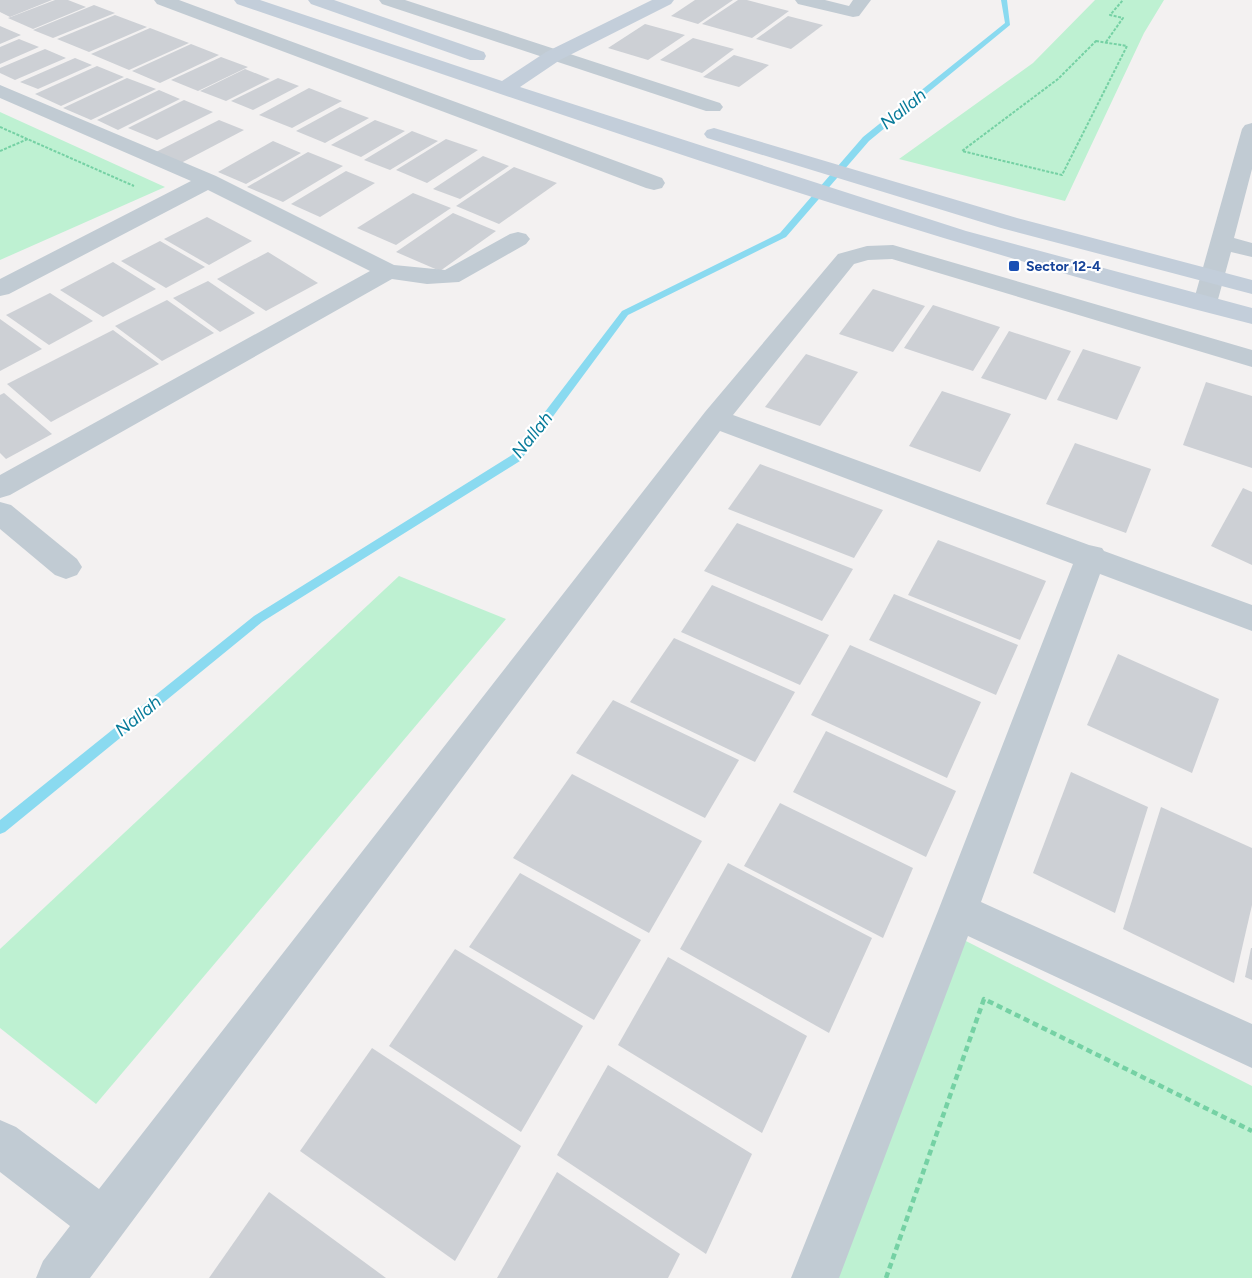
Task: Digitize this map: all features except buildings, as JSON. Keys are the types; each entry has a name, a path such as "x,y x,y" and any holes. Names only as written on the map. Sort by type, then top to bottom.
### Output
{"street":[{"path":"163,0 654,183"},
{"path":"243,0 739,166 933,228 1252,316"},
{"path":"316,0 549,81"},
{"path":"388,0 713,107"},
{"path":"504,88 553,56 665,0"},
{"path":"804,0 853,12 862,0"},
{"path":"0,91 208,181 388,271 427,277 450,277 518,239"},
{"path":"1205,303 1252,129"},
{"path":"700,130 1009,223 1252,287"},
{"path":"0,289 208,181"},
{"path":"68,1275 103,1222 715,419 846,259 867,253 893,252 912,245 933,228"},
{"path":"1221,242 1252,250"},
{"path":"893,252 1252,359"},
{"path":"0,488 388,271"},
{"path":"715,419 1091,556 1252,618"},
{"path":"0,513 66,567"},
{"path":"815,1278 958,911 1091,556"},
{"path":"958,911 1252,1046"},
{"path":"0,1143 103,1222"}],"path":[{"path":"1106,42 1123,18 1110,15 1123,0"},
{"path":"1096,41 1106,42 1127,46 1062,175 962,151 1058,79 1096,41"},
{"path":"0,127 136,187"},
{"path":"0,151 28,140"},
{"path":"886,1278 984,999 1252,1131"}],"green space":[{"path":"1095,0 1164,0 1144,33 1065,201 899,159 1033,63"},
{"path":"0,112 165,187 0,260"},
{"path":"399,576 506,619 96,1104 0,1028 0,949"},
{"path":"962,939 1252,1086 1252,1278 830,1278"}],"waterway":[{"name":"Nallah","path":"0,828 258,619 516,458 625,313 783,235 866,139 1008,24 1004,0"}],"place":[{"name":"Sector 12-4","path":"1014,266"}]}
